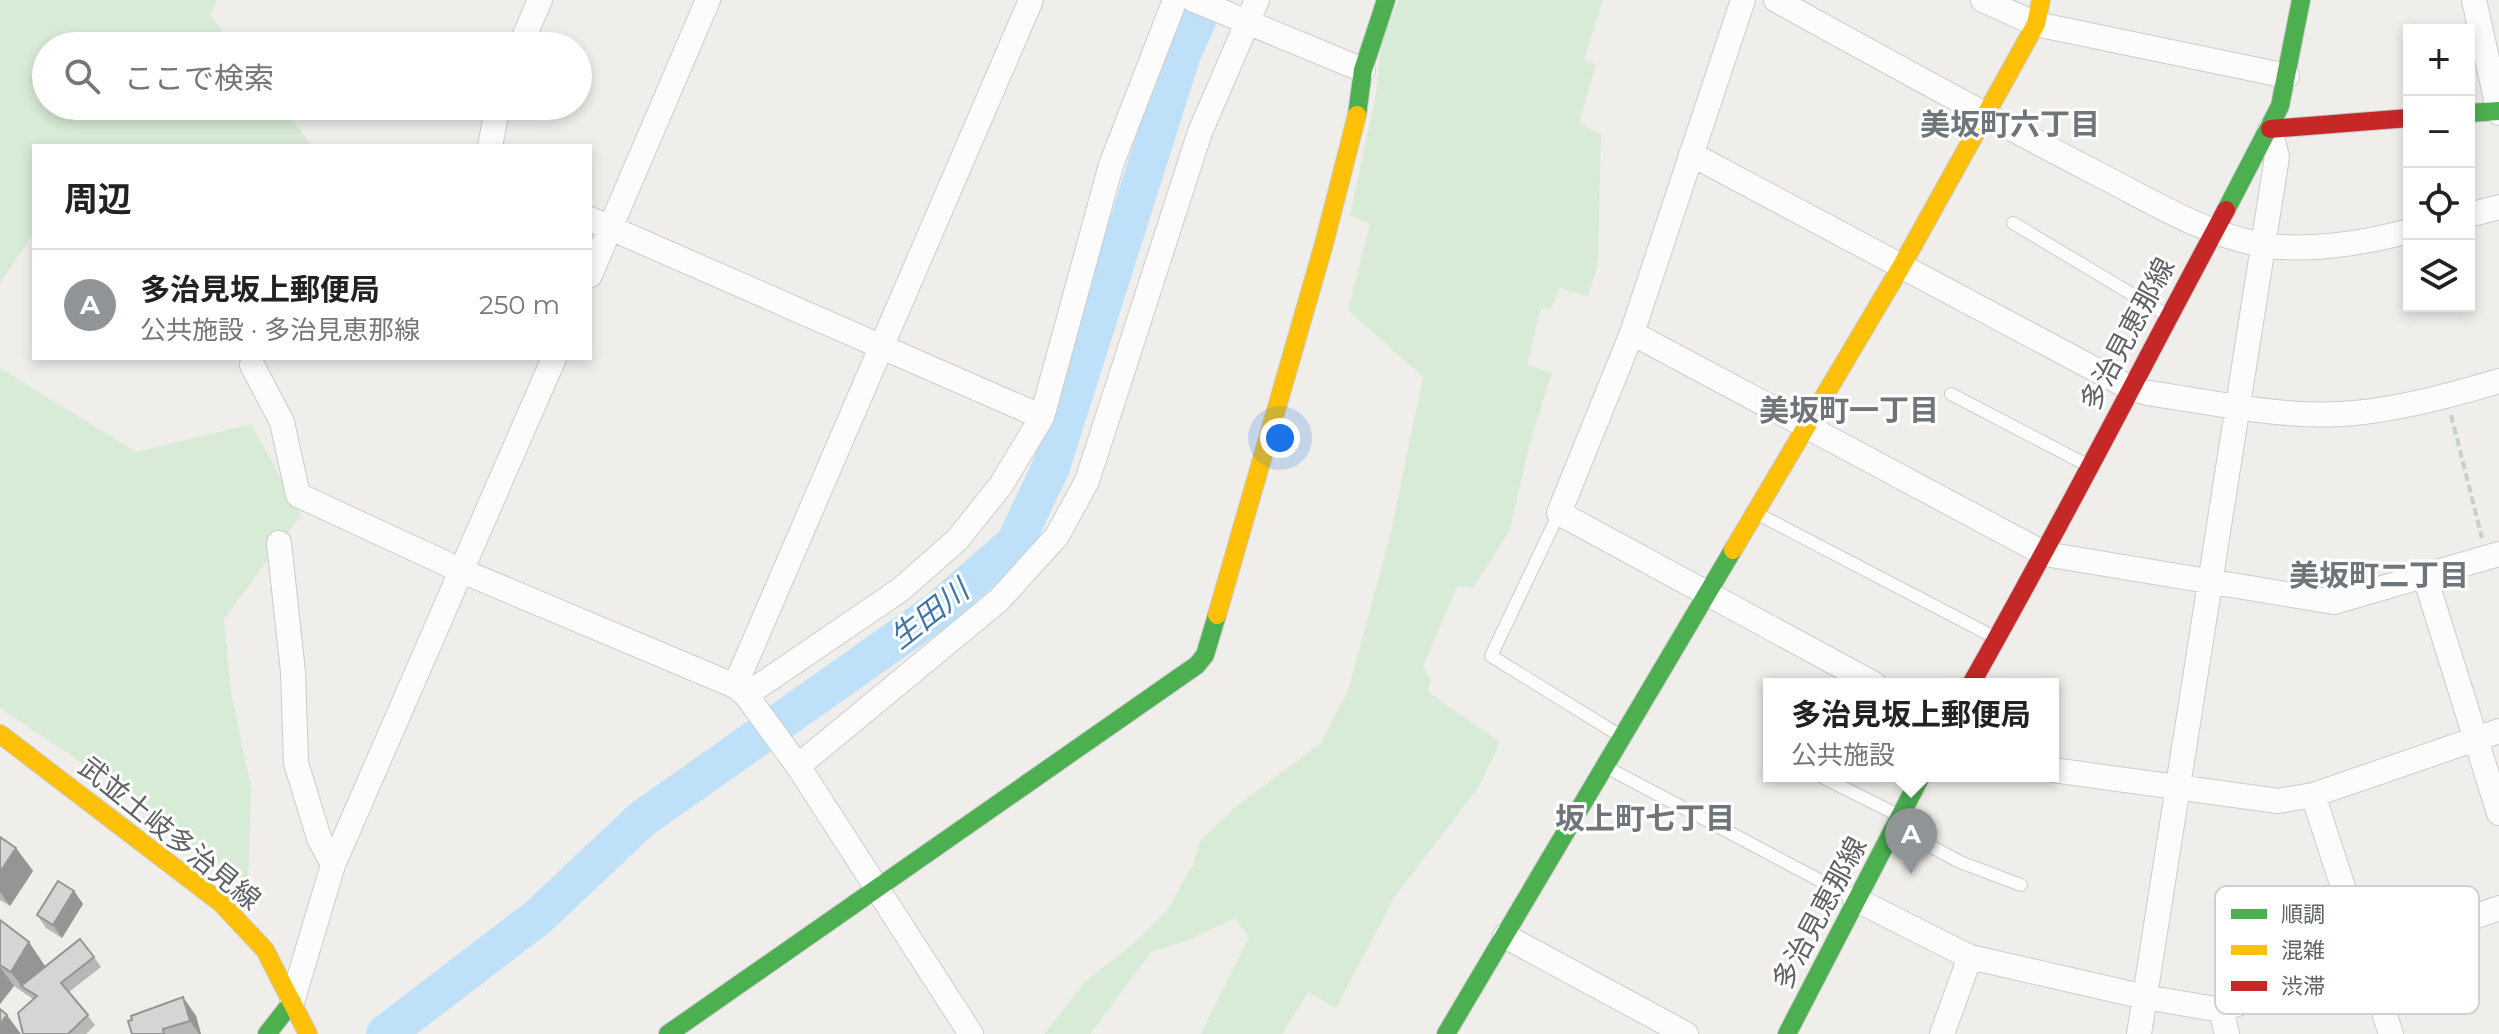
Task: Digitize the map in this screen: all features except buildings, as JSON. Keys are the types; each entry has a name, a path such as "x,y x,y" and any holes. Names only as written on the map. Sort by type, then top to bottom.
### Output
{"street":[{"path":"526,32 540,0"},
{"path":"592,265 600,224 708,0"},
{"path":"740,690 881,345 1031,0"},
{"path":"740,690 900,590 957,540 1001,485 1042,417 1111,165 1175,0"},
{"path":"1194,0 1252,11 1363,70"},
{"path":"668,1034 695,1027 877,888 1197,665 1205,655 1324,244 1361,97 1363,70 1386,0"},
{"path":"1743,0 1632,333 1559,513 1706,596 1863,678"},
{"path":"1776,0 1983,114 2213,233 2262,245 2372,241 2403,233"},
{"path":"1983,0 2287,76"},
{"name":"多治見恵那線","path":"1975,678 2045,554 2088,465 2270,129 2287,76 2301,0"},
{"path":"2474,0 2499,111 2475,113"},
{"path":"798,766 999,600 1057,536 1087,481 1200,132 1252,11"},
{"path":"1446,1034 1901,267 2038,12"},
{"path":"2139,1034 2277,157 2270,129 2403,118"},
{"path":"490,144 495,120"},
{"path":"1691,154 2130,388 2238,406 2354,413 2446,397 2499,381"},
{"path":"2475,213 2499,207"},
{"path":"600,224 1042,417"},
{"path":"1632,333 2045,554 2334,602 2493,556"},
{"path":"267,1034 292,1002 333,865 553,360"},
{"path":"252,365 282,422 298,495 462,571 740,690 798,766 971,1034"},
{"path":"279,543 293,672 296,763 319,838 333,865"},
{"path":"2425,577 2487,735 2499,813"},
{"name":"武並土岐多治見線","path":"0,734 221,903 265,950 308,1034"},
{"path":"2059,771 2278,801 2313,795 2487,735"},
{"name":"多治見恵那線","path":"1787,1034 1918,782"},
{"path":"2313,795 2343,886"},
{"path":"1855,899 1970,957 2145,997 2215,1009"},
{"path":"2479,915 2499,908"},
{"path":"1505,936 1686,1034"},
{"path":"1942,1034 1970,957"},
{"path":"2222,1014 2227,1034"},
{"path":"2384,1014 2391,1034"}],"lane":[{"path":"2013,223 2168,316"},
{"path":"1951,394 2088,465"},
{"path":"1755,512 1998,639"},
{"path":"1559,513 1491,656 1623,737"},
{"path":"1605,766 1855,899"},
{"path":"1830,782 1960,862 2021,885"}],"path":[{"path":"2446,397 2493,556"}],"green space":[{"path":"0,0 217,0 210,15 223,32 32,32 32,120 292,120 310,144 32,144 32,236 0,283"},
{"path":"1399,0 1603,0 1584,59 1596,64 1579,123 1601,134 1598,263 1588,296 1560,288 1551,309 1541,308 1527,365 1552,373 1530,442 1510,529 1474,587 1457,586 1423,667 1431,679 1428,692 1500,742 1478,788 1395,896 1336,1008 1308,992 1282,1034 1201,1034 1249,937 1235,918 1189,940 1151,952 1090,1034 1044,1034 1086,981 1134,943 1168,909 1193,864 1201,839 1237,806 1321,743 1349,688 1391,532 1423,377 1348,310 1370,224 1350,215 1377,88 1381,40"},
{"path":"0,368 136,452 251,424 301,515 224,619 231,693 251,787 248,889 127,793 0,708"}],"waterway":[{"name":"生田川","path":"385,1034 538,917 642,819 937,611 1015,543 1051,467 1182,54 1206,0"}],"traffic: fast":[{"path":"1357,115 1363,70 1386,0"},
{"path":"2226,210 2280,106 2301,0"},
{"path":"2475,113 2499,111"},
{"path":"1446,1034 1733,550"},
{"path":"668,1034 1197,665 1205,655 1217,615"},
{"path":"1787,1034 1918,782"},
{"path":"267,1034 292,1002"}],"traffic: slow":[{"path":"1733,550 1901,267 2036,24 2041,0"},
{"path":"1217,615 1324,244 1357,115"},
{"path":"0,734 221,903 265,950 308,1034"}],"traffic: jam":[{"path":"2270,129 2403,118"},
{"path":"1974,678 2226,210"}],"place":[{"name":"多治見坂上郵便局","path":"1911,874"}],"district":[{"name":"美坂町六丁目","path":"2010,124"},
{"name":"美坂町一丁目","path":"1849,410"},
{"name":"美坂町二丁目","path":"2379,575"},
{"name":"坂上町七丁目","path":"1645,818"}]}
